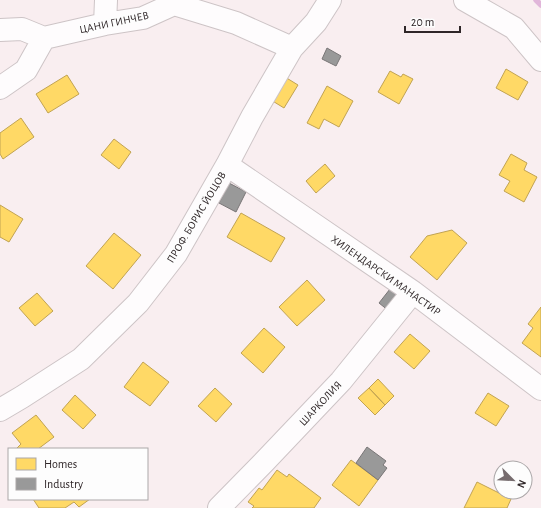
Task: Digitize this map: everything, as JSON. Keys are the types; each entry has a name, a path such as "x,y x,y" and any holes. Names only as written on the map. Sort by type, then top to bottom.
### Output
{"street":[{"path":"105,24 106,0"},
{"name":"ПРОФ. БОРИС ЙОЦОВ","path":"0,410 81,358 138,303 176,254 292,48 316,22 330,0"},
{"path":"465,0 514,28 541,60"},
{"name":"ЦАНИ ГИНЧЕВ","path":"44,38 105,24 143,18 174,4 236,23 292,48"},
{"path":"0,30 22,29 44,38 26,70 0,88"},
{"name":"ХИЛЕНДАРСКИ МАНАСТИР","path":"227,165 413,292 541,389"},
{"name":"ШАРКОЛИЯ","path":"219,508 341,381 413,292"}],"building: Homes":[{"path":"506,69 528,82 518,100 496,88"},
{"path":"390,71 401,77 403,74 413,79 399,104 378,92"},
{"path":"67,75 79,94 48,113 36,94"},
{"path":"285,77 298,85 284,108 271,100"},
{"path":"327,86 353,101 339,127 324,119 319,129 307,123"},
{"path":"21,118 34,137 3,159 0,154 0,133"},
{"path":"114,139 131,152 119,169 101,155"},
{"path":"511,154 527,163 524,170 537,177 524,202 504,191 510,181 499,175"},
{"path":"325,164 335,176 316,193 306,181"},
{"path":"0,205 23,219 9,242 0,237"},
{"path":"241,213 285,238 271,262 227,237"},
{"path":"452,230 467,243 437,280 410,257 427,236"},
{"path":"114,233 141,255 113,289 86,266"},
{"path":"307,280 325,300 297,326 279,307"},
{"path":"37,293 53,311 35,326 19,308"},
{"path":"541,307 541,357 522,343 533,328 528,324"},
{"path":"264,328 285,347 263,373 241,353"},
{"path":"410,334 430,351 414,369 394,352"},
{"path":"143,362 169,382 150,406 124,387"},
{"path":"378,379 394,396 385,405 369,388"},
{"path":"215,388 232,404 216,422 198,406"},
{"path":"369,388 385,405 375,415 358,398"},
{"path":"488,393 509,406 496,426 475,413"},
{"path":"75,395 96,415 83,429 62,410"},
{"path":"36,415 54,437 39,448 17,448 21,444 12,433"},
{"path":"351,460 378,480 359,506 332,485"},
{"path":"277,470 287,477 289,474 321,498 314,508 252,508 254,506 248,502 259,488 262,490"},
{"path":"477,482 493,490 493,500 511,500 507,508 464,508"},
{"path":"34,500 89,500 79,507 74,502 65,508 39,508"}],"building: Industry":[{"path":"327,48 341,56 336,66 322,59"},
{"path":"229,183 246,192 236,212 219,203"},
{"path":"390,289 400,297 389,311 379,303"},
{"path":"367,447 386,461 383,465 387,468 378,480 356,463"}],"waterway":[{"path":"536,0 541,5"}]}
